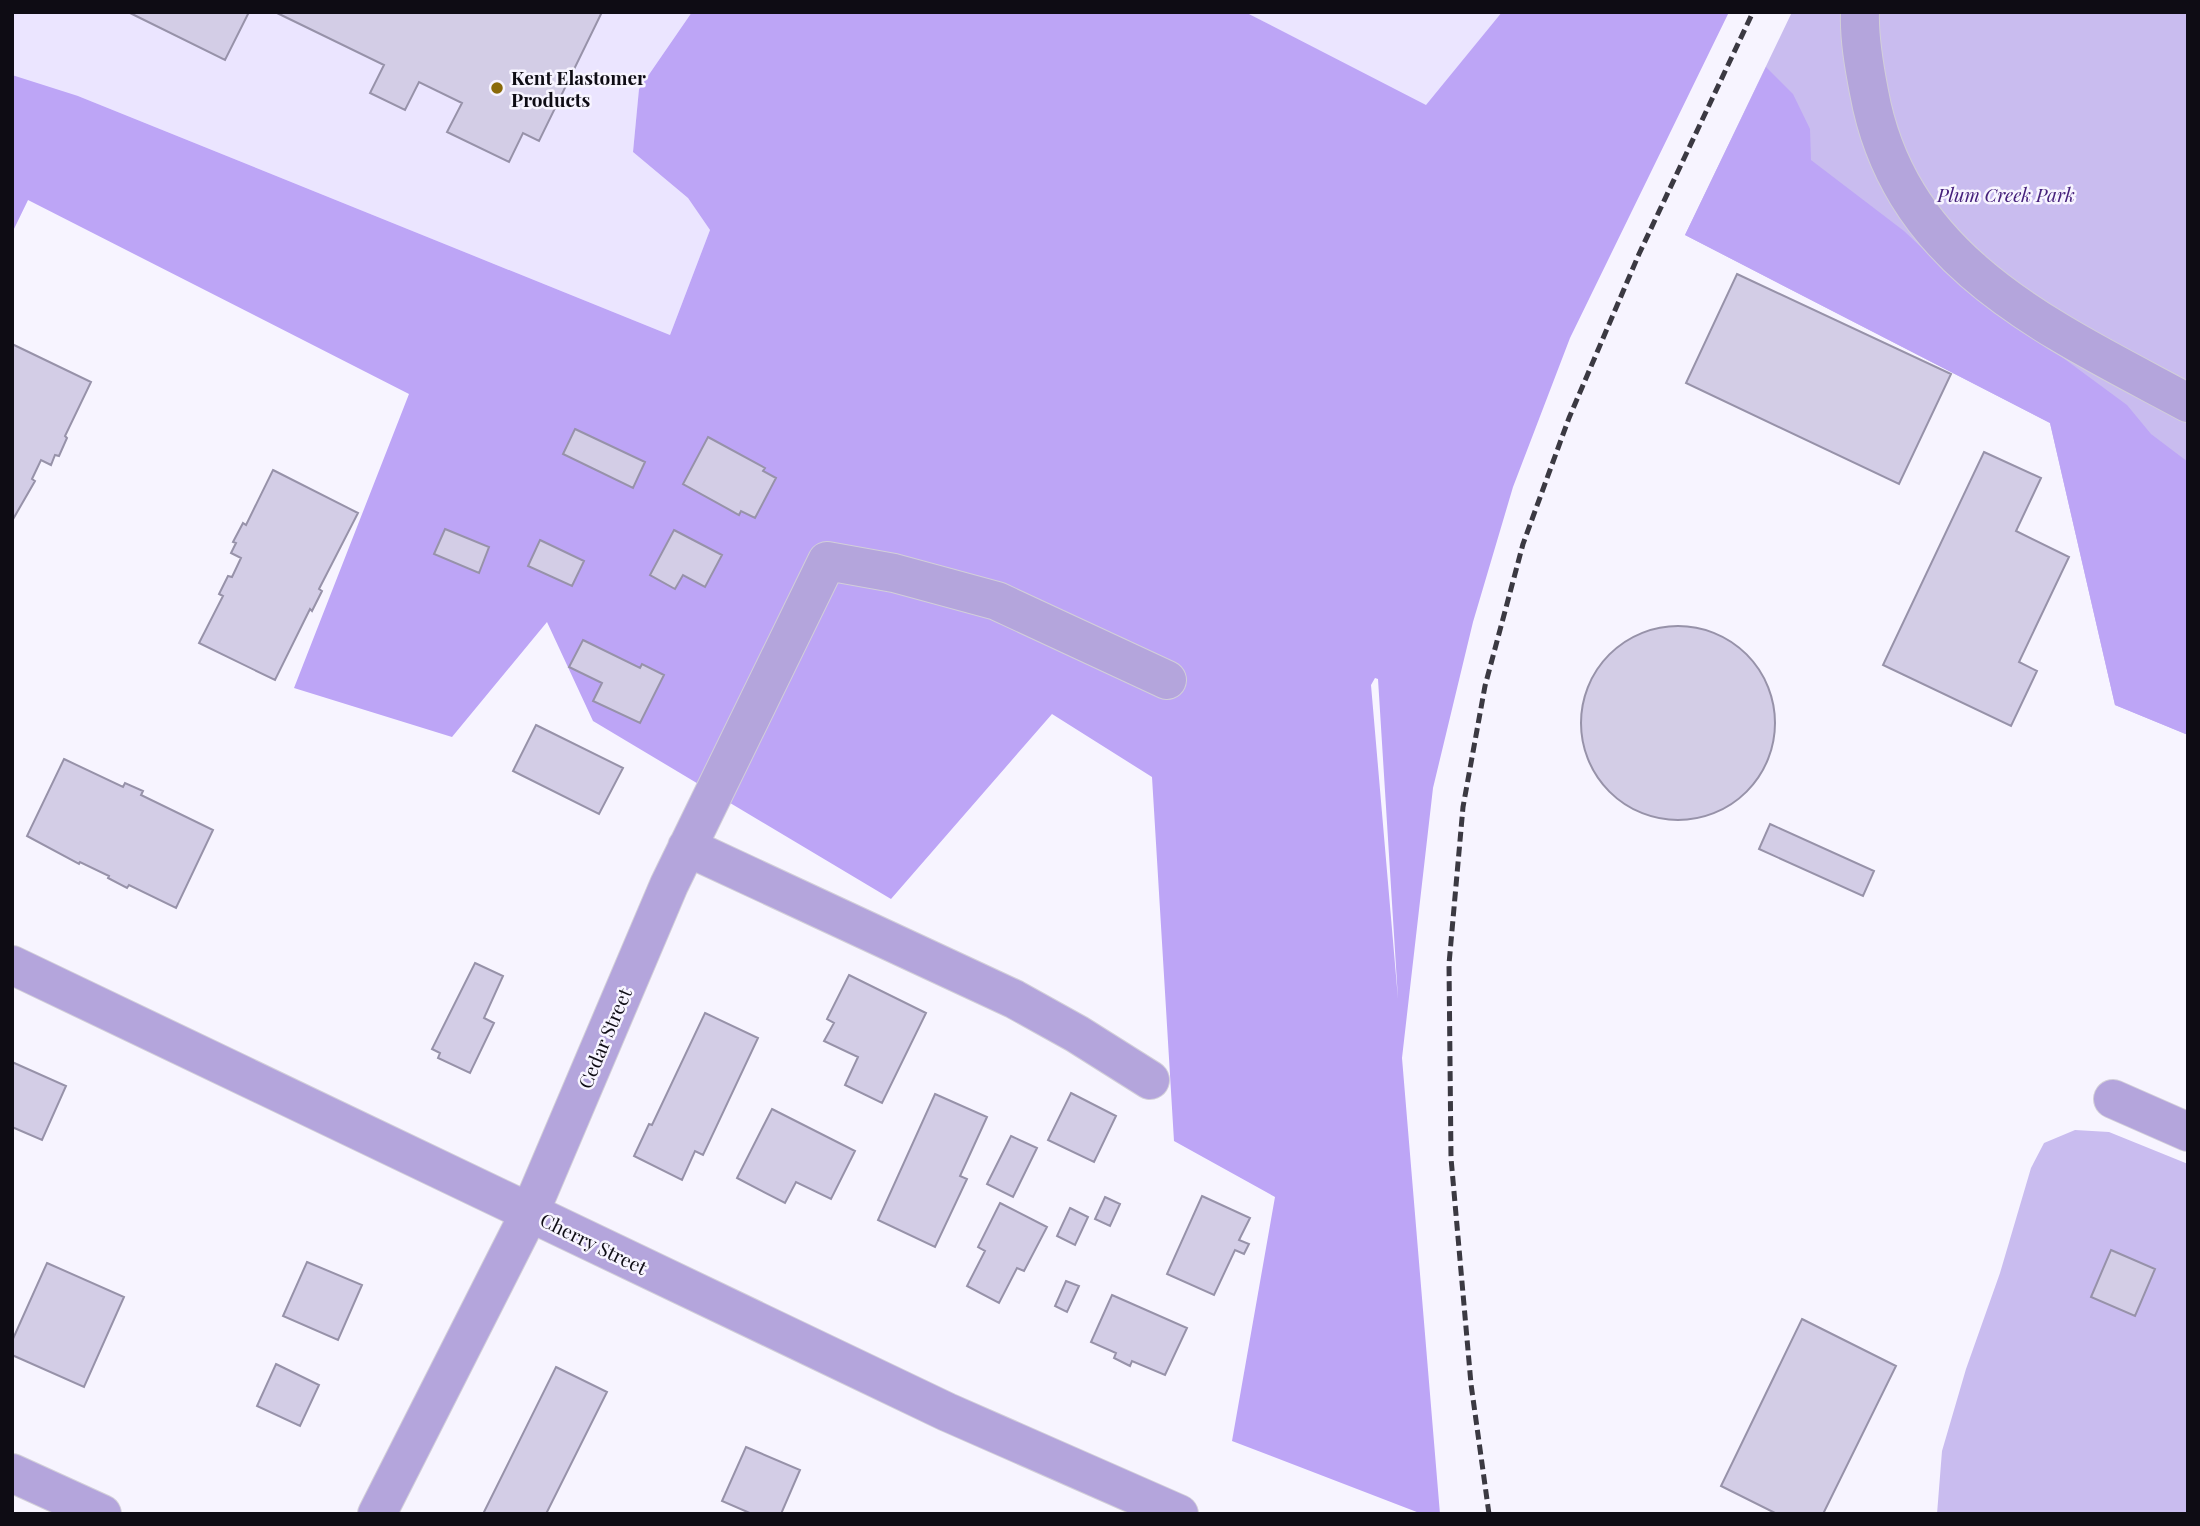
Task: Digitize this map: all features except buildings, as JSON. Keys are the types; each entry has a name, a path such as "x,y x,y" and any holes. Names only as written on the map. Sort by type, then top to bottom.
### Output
{"street":[{"path":"1860,12 1864,68 1875,124 1892,170 1927,224 1968,268 2019,309 2188,403"},
{"name":"Cedar Street","path":"377,1514 530,1212 668,885 827,561 894,573 997,601 1167,680"},
{"path":"687,847 1014,999 1077,1034 1150,1080"},
{"name":"Cherry Street","path":"12,965 947,1412 1179,1514"},
{"path":"2113,1099 2188,1132"},
{"path":"12,1473 102,1514"}],"shaded area":[{"path":"12,12 692,12 639,89 633,152 688,198 710,230 670,335 78,96 12,233"},
{"path":"692,12 1245,12 1426,105 1502,12 1729,12 1570,338 1513,487 1473,622 1433,788 1402,1058 1440,1514 1422,1514 1232,1441 1275,1197 1174,1141 1152,777 1052,714 891,899 593,721 547,622 452,737 294,688 409,394 28,200 12,233 12,75 78,96 670,335 710,230 688,198 633,152 639,89","holes":["1375,678 1378,679 1398,999 1371,685"]},
{"path":"1245,12 1502,12 1426,106"},
{"path":"1766,67 1793,94 1810,129 1811,160 1904,231 1953,277 2127,405 2151,434 2188,462 2188,735 2115,705 2050,423 1685,235"}],"green space":[{"name":"Plum Creek Park","path":"1792,12 2188,12 2188,735 2115,705 2050,423 1685,235"},
{"path":"2075,1130 2109,1132 2188,1164 2188,1514 1937,1514 1942,1451 2031,1168 2044,1143"}],"railway":[{"path":"1489,1514 1471,1384 1451,1158 1449,964 1463,807 1485,686 1523,544 1569,418 1639,254 1753,12"}],"place":[{"name":"Kent Elastomer Products","path":"497,88"}]}
